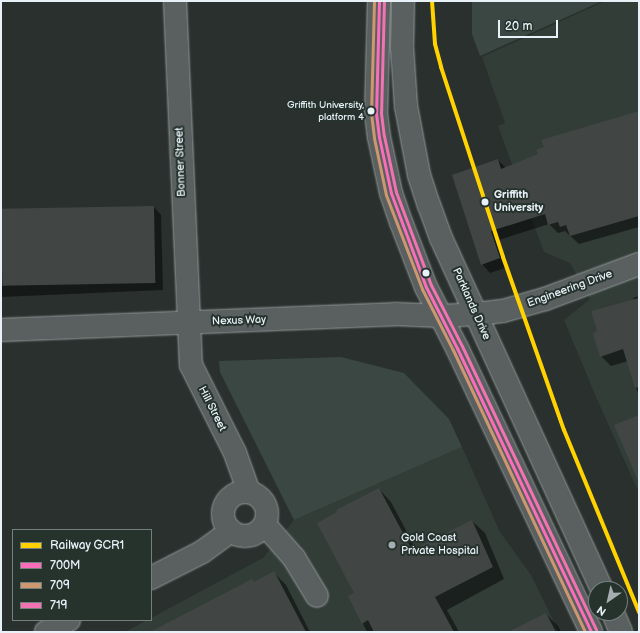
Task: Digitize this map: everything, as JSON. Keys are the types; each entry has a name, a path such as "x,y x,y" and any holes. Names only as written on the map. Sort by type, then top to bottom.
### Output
{"street":[{"name":"Bonner Street","path":"174,1 188,323"},
{"path":"379,1 376,96 379,137 391,193 426,287 591,632"},
{"name":"Parklands Drive","path":"404,1 403,76 412,142 419,175 441,238 598,581"},
{"name":"Engineering Drive","path":"476,314 503,311 545,299 639,264"},
{"name":"Nexus Way","path":"1,330 395,314 441,316 476,314"},
{"name":"Hill Street","path":"188,323 191,365 235,452 249,492"},
{"path":"249,492 263,500 267,510 265,525 254,534 240,536 231,531 226,525 223,518 223,510 226,502 236,494 249,492"},
{"path":"265,525 294,558 317,596"},
{"path":"152,577 202,552 231,531"},
{"path":"46,632 67,621"},
{"path":"616,621 621,632"}],"shaded area":[{"path":"472,1 602,1 480,56 472,34"},
{"path":"605,1 639,1 639,493 596,397 564,320 590,299 570,263 544,252 498,126 505,123 482,57"},
{"path":"341,357 404,373 449,419 462,447 294,520 220,372 219,361"},
{"name":"Gold Coast Private Hospital","path":"462,447 500,532 531,575 559,632 125,632 145,621 152,621 152,617 263,558 294,520"}],"building":[{"path":"639,111 639,216 570,236 566,225 560,227 558,222 548,225 545,214 491,231 500,258 481,265 452,175 498,159 501,169 538,154 536,150 544,147 541,140"},
{"path":"154,206 155,283 2,286 1,209"},
{"path":"639,298 639,387 635,388 623,349 600,357 593,334 597,330 591,311"},
{"path":"639,415 639,483 614,425"},
{"path":"379,488 412,550 472,520 493,567 435,597 454,632 374,632 368,620 362,624 348,596 354,593 317,523 337,512 336,510"},
{"path":"274,571 306,632 150,632 252,579 254,582"},
{"path":"546,613 556,632 508,632"}],"rail line":[{"name":"GCR1","path":"432,1 435,44 441,67 503,257 564,430 639,612"}],"transit line":[{"name":"709","path":"374,1 371,113 374,138 386,195 422,289 453,350 585,632"},
{"name":"700M","path":"379,1 376,113 379,137 391,193 426,287 457,348 591,632"},
{"name":"719","path":"384,1 381,113 384,136 396,192 431,285 462,346 596,630"}],"place":[{"name":"Griffith University, platform 4","path":"371,111"},
{"name":"Griffith University","path":"485,202"},
{"name":"Gold Coast Private Hospital","path":"392,545"}]}
